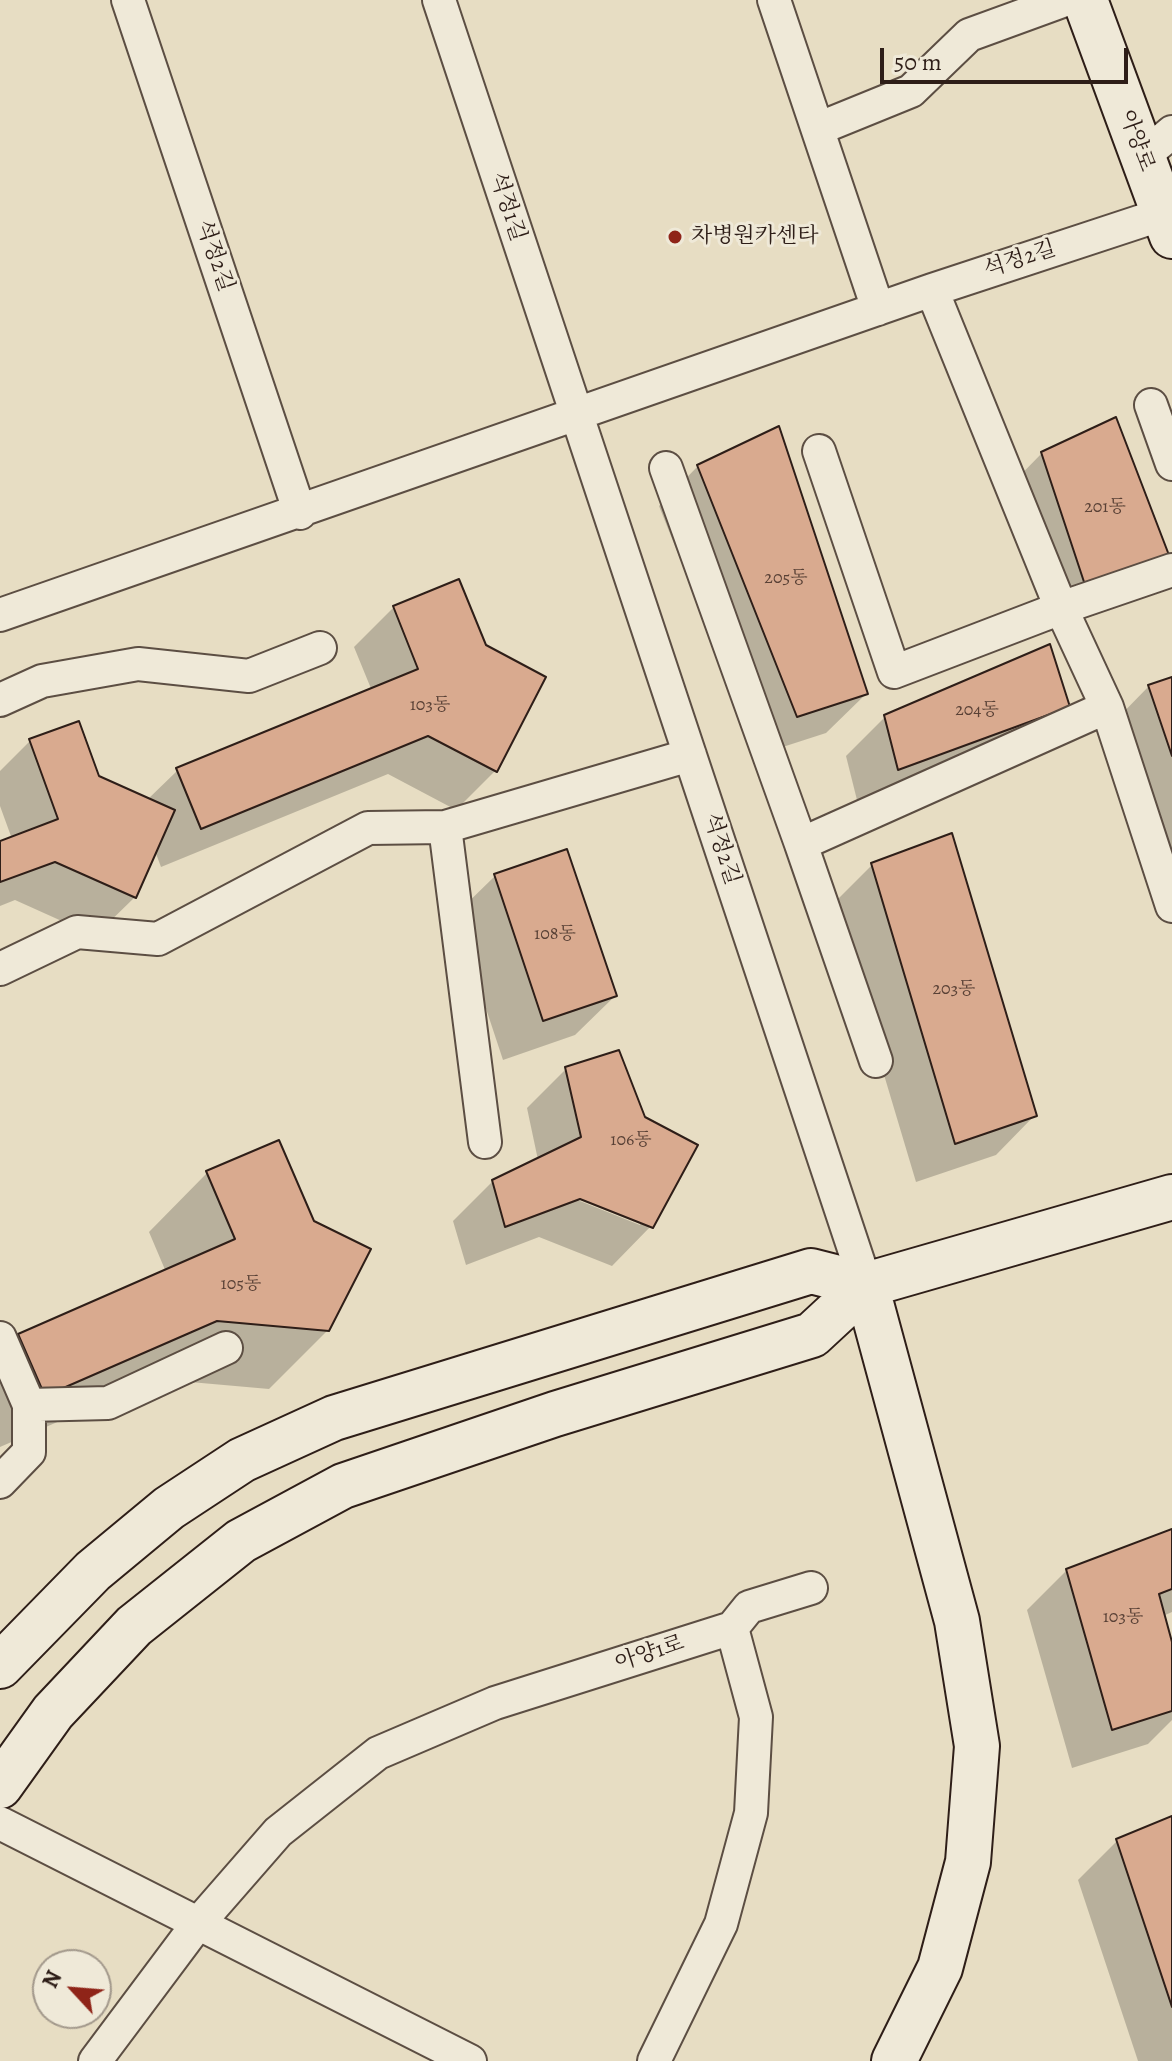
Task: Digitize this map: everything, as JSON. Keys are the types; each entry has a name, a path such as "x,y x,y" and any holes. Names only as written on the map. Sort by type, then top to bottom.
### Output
{"street":[{"name":"석정2길","path":"128,0 300,513"},
{"name":"석정1길","path":"439,0 575,414"},
{"path":"774,0 820,128 878,309"},
{"path":"820,128 911,91 969,35 1065,0"},
{"name":"아양로","path":"1085,0 1157,145 1168,225"},
{"name":"석정2길","path":"0,615 300,513 932,290 1168,225"},
{"path":"932,290 1061,608 1107,707 1172,906"},
{"path":"1151,405 1172,464"},
{"name":"석정2길","path":"575,414 866,1285"},
{"path":"819,451 894,672 1061,608 1172,570"},
{"path":"666,468 876,1061"},
{"path":"0,700 42,681 138,664 249,676 320,648"},
{"path":"801,844 1107,707"},
{"path":"0,969 77,932 158,939 368,828 445,827 690,755"},
{"path":"445,827 485,1142"},
{"path":"0,1786 53,1712 134,1626 241,1541 343,1486 555,1414 812,1335 866,1285 1172,1197"},
{"path":"0,1666 93,1571 169,1508 242,1460 334,1418 811,1271 866,1285"},
{"path":"866,1285 957,1621 977,1746 968,1862 940,1968 894,2061"},
{"path":"0,1338 29,1405 29,1452 0,1482"},
{"path":"29,1405 108,1403 226,1348"},
{"path":"654,2061 721,1924 751,1813 756,1717 732,1628 749,1607 811,1588"},
{"name":"아양1로","path":"95,2061 196,1926 278,1832 378,1753 495,1703 732,1628"},
{"path":"0,1823 196,1926 470,2061"}],"building":[{"path":"1116,417 1172,563 1088,594 1041,452"},
{"path":"779,426 868,694 797,717 697,465"},
{"path":"459,579 486,645 546,677 497,772 428,736 201,829 176,768 418,669 393,606"},
{"path":"1050,644 1070,707 898,770 884,715"},
{"path":"1172,677 1172,756 1148,685"},
{"path":"79,721 99,776 175,810 136,898 55,862 0,882 0,841 58,819 29,739"},
{"path":"952,833 1037,1116 955,1144 871,863"},
{"path":"567,849 617,996 543,1021 494,874"},
{"path":"619,1050 645,1117 698,1145 653,1228 580,1199 505,1227 492,1180 581,1137 565,1067"},
{"path":"279,1140 314,1221 371,1249 329,1331 217,1321 45,1396 18,1334 235,1239 206,1171"},
{"path":"1172,1529 1172,1589 1159,1594 1172,1642 1172,1711 1112,1730 1066,1569"},
{"path":"1172,1816 1172,2007 1116,1839"}],"place":[{"name":"차병원카센타","path":"675,237"}]}
